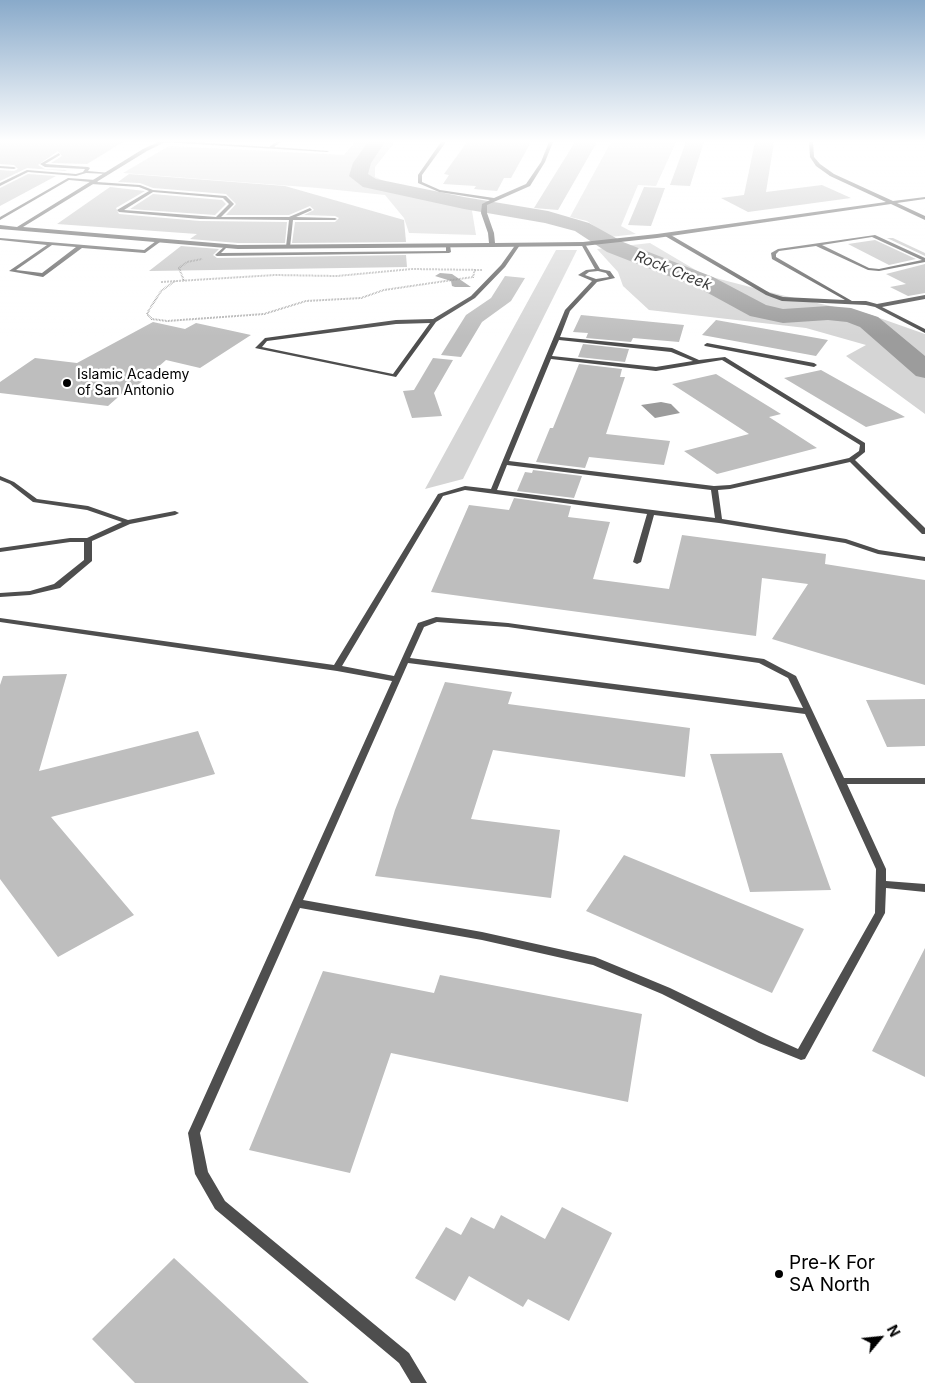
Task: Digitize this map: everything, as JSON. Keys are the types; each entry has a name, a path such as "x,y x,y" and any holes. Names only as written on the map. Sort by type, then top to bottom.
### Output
{"street":[{"path":"17,229 54,207"},
{"path":"484,207 491,232 492,245"},
{"path":"0,227 225,247 591,244 867,207"},
{"path":"900,207 925,218"}],"lane":[{"path":"1,218 21,207"},
{"path":"126,207 119,211 217,218 335,219"},
{"path":"217,218 229,207"},
{"path":"291,218 310,209"},
{"path":"288,247 291,218"},
{"path":"667,235 768,294 782,299 852,302 877,306 925,331"},
{"path":"852,302 774,258 774,253 778,250 872,236 925,261"},
{"path":"0,240 145,252 158,242"},
{"path":"51,244 11,271 43,275 81,246"},
{"path":"434,321 396,322 265,340 258,348 394,376 434,321 474,297 498,271 518,244"},
{"path":"583,244 598,270"},
{"path":"816,244 868,269 879,270 925,261"},
{"path":"217,255 449,252 448,245"},
{"path":"380,246 382,253"},
{"path":"217,255 225,247"},
{"path":"598,270 611,274 612,278 595,281 580,276 584,272 598,270"},
{"path":"493,492 568,310 595,281"},
{"path":"877,306 925,297"},
{"path":"557,338 672,350 697,361"},
{"path":"707,345 814,365"},
{"path":"722,358 730,349"},
{"path":"505,463 714,488 730,487 851,460 862,452 863,444 722,358 656,369 550,357"},
{"path":"851,460 925,532"},
{"path":"0,478 12,483 35,501 88,508 128,522"},
{"path":"337,668 440,495 465,488 719,521 846,541 878,552 925,559"},
{"path":"714,488 719,521"},
{"path":"637,562 651,512"},
{"path":"0,550 70,540 88,540 128,522 175,513"},
{"path":"0,595 30,593 57,586 88,561 88,540"},
{"path":"297,902 482,936 595,961 666,991 763,1039 801,1055 880,913 881,869 792,676 761,662 508,625 436,619 421,625 406,660 297,902 194,1133 202,1174 220,1204 404,1358 420,1383"},
{"path":"0,620 337,668 397,679"},
{"path":"406,660 808,712"},
{"path":"840,782 925,782"},
{"path":"880,884 925,888"}],"path":[{"path":"184,280 179,268 183,264 217,255"},
{"path":"161,282 275,276 337,276 412,268 498,271"},
{"path":"175,281 161,291 149,310 147,314 152,319 166,321 264,314 306,301 361,298 384,290 450,282 473,277 475,269"}],"shaded area":[{"path":"395,207 473,207 472,211 476,235 409,233 404,218"},
{"path":"576,207 629,207 621,226 636,234 610,237 587,221 570,217"},
{"path":"650,243 704,275 781,295 871,315 925,334 925,414 846,356 866,345 806,328 649,310 623,286 618,272 597,249"},
{"path":"556,250 577,250 463,479 425,489"},
{"path":"440,273 452,274 471,287 452,286 451,281 435,276"},
{"path":"661,402 671,404 680,413 655,418 641,405"}],"building":[{"path":"82,207 118,207 116,208 119,214 200,221 287,222 285,243 238,243 190,239 197,234 57,224"},
{"path":"134,207 223,207 215,215 130,209"},
{"path":"234,207 309,207 289,215 226,215"},
{"path":"311,207 357,207 404,220 406,242 292,243 295,222 335,222 339,218 335,216 304,215 314,210"},
{"path":"535,207 560,207 558,210 534,208"},
{"path":"636,207 658,207 651,226 628,225"},
{"path":"737,207 788,207 748,212"},
{"path":"887,238 893,238 925,253 925,256"},
{"path":"875,240 916,259 889,265 848,244"},
{"path":"181,246 219,249 213,255 217,258 406,255 407,267 149,271"},
{"path":"925,264 925,293 908,296 890,287 906,284 886,274"},
{"path":"505,276 525,278 511,301 482,322 461,357 441,355 466,315 491,298"},
{"path":"581,315 684,325 679,342 633,338 631,342 586,338 588,333 573,332"},
{"path":"716,320 828,340 816,356 702,335"},
{"path":"153,322 185,329 196,323 251,335 200,368 166,360 130,392 125,391 108,406 0,393 0,382 35,358 77,363"},
{"path":"583,344 629,349 625,362 578,357"},
{"path":"433,358 453,360 434,393 442,416 412,418 403,391 414,390"},
{"path":"579,364 622,369 620,377 625,377 606,434 670,441 664,465 589,457 585,468 536,462 550,428 553,428"},
{"path":"821,370 905,417 866,427 784,378"},
{"path":"716,374 781,414 769,417 817,448 717,474 684,451 749,434 672,384"},
{"path":"533,470 582,476 574,498 517,491 525,472 532,473"},
{"path":"514,498 571,506 568,517 610,522 593,579 669,589 682,535 826,554 825,564 925,580 925,685 772,639 808,584 762,578 756,636 431,592 469,505 509,510"},
{"path":"67,674 39,771 198,731 215,774 51,817 134,915 58,957 0,879 0,685 3,676"},
{"path":"445,682 512,692 508,704 690,728 685,777 493,750 471,819 560,830 551,898 375,876 395,810"},
{"path":"925,699 925,746 887,747 866,700"},
{"path":"782,753 831,890 750,892 710,754"},
{"path":"624,855 804,929 772,993 586,911"},
{"path":"925,948 925,1077 872,1051"},
{"path":"323,971 434,993 440,975 642,1014 628,1102 391,1053 350,1173 249,1150"},
{"path":"562,1207 612,1233 569,1321 528,1299 523,1307 469,1276 455,1301 415,1278 446,1227 461,1235 471,1217 494,1229 501,1215 545,1239"},
{"path":"174,1258 309,1383 135,1383 92,1339"}],"waterway":[{"name":"Rock Creek","path":"485,207 548,217 582,227 615,247 705,282 759,311 783,316 828,313 851,315 869,322 925,370"}],"place":[{"name":"Islamic Academy of San Antonio","path":"67,383"},
{"name":"Pre-K For SA North","path":"779,1274"}]}
